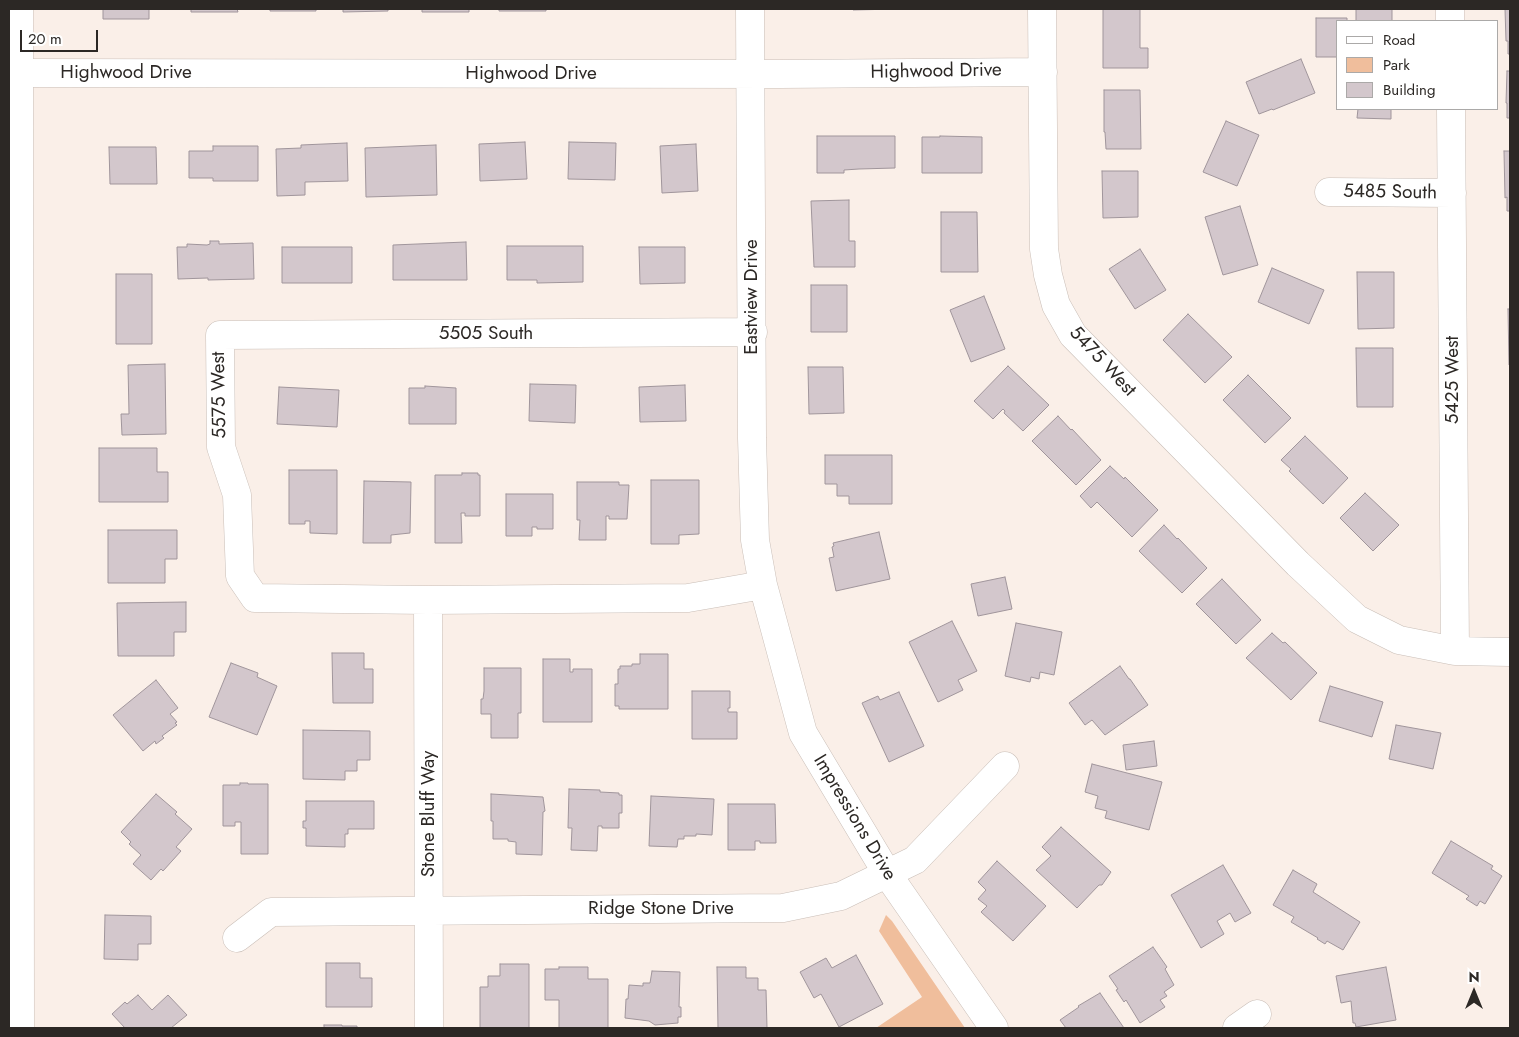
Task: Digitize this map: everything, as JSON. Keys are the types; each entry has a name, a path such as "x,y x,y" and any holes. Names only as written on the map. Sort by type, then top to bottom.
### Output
{"street":[{"path":"19,9 20,1028"},
{"name":"Eastview Drive","path":"750,9 752,438 755,531 763,585"},
{"name":"5475 West","path":"1042,9 1044,249 1048,275 1056,305 1073,335 1298,564 1357,619 1399,640 1455,651 1510,652"},
{"name":"Highwood Drive","path":"19,73 751,74 1043,72"},
{"name":"5425 West","path":"1451,110 1455,651"},
{"name":"5485 South","path":"1329,192 1452,193"},
{"name":"5505 South","path":"220,335 753,332"},
{"name":"5575 West","path":"220,335 221,447 237,495 240,576 255,598 428,600"},
{"path":"428,600 688,598 763,585"},
{"name":"Impressions Drive","path":"763,585 803,733 888,875 994,1028"},
{"name":"Stone Bluff Way","path":"428,600 430,1028"},
{"name":"Ridge Stone Drive","path":"236,938 270,912 430,909 783,908 841,896 888,875 915,860 1005,766"}],"green space":[{"path":"886,915 965,1028 876,1028 922,997 879,931"}],"building":[{"path":"103,9 149,9 149,19 103,19"},
{"path":"191,9 237,9 238,12 191,12"},
{"path":"270,9 316,9 316,11 270,11"},
{"path":"343,9 388,9 388,11 343,12"},
{"path":"422,9 469,9 469,12 422,12"},
{"path":"499,9 546,9 546,11 499,11"},
{"path":"853,9 897,9 853,10"},
{"path":"1103,9 1140,9 1140,48 1148,48 1148,68 1103,68"},
{"path":"1356,9 1392,9 1392,20 1356,20"},
{"path":"1505,9 1510,9 1510,54 1508,54 1508,41 1506,41"},
{"path":"1316,18 1347,18 1347,20 1336,20 1336,57 1316,57"},
{"path":"1301,59 1315,93 1259,114 1246,82"},
{"path":"1507,71 1510,71 1510,118 1507,118 1506,103"},
{"path":"1104,90 1140,90 1141,149 1106,149"},
{"path":"1358,110 1391,110 1391,119 1357,118"},
{"path":"1226,121 1259,135 1237,186 1203,172"},
{"path":"817,136 895,136 895,168 844,170 844,173 817,173"},
{"path":"922,137 982,137 982,173 922,173"},
{"path":"525,142 527,179 480,181 479,144"},
{"path":"569,142 616,143 615,180 568,179"},
{"path":"347,143 348,181 305,182 305,195 277,196 276,149 301,148 301,145"},
{"path":"696,144 698,191 662,193 660,146"},
{"path":"436,145 437,195 366,197 365,148"},
{"path":"213,146 258,146 258,181 213,181 213,178 189,178 189,151 213,151"},
{"path":"109,147 156,147 157,184 110,184"},
{"path":"1504,151 1510,151 1510,211 1507,211 1507,197 1505,198"},
{"path":"1102,171 1138,171 1138,217 1103,218"},
{"path":"849,200 849,241 855,241 855,267 814,267 811,201"},
{"path":"1240,206 1258,265 1223,275 1205,217"},
{"path":"941,212 977,212 978,272 941,272"},
{"path":"210,241 219,241 219,244 253,243 254,279 178,279 177,247 187,247 187,244 207,245 210,244"},
{"path":"466,242 467,280 393,280 393,245"},
{"path":"507,246 583,246 583,282 537,283 537,280 507,280"},
{"path":"282,247 352,247 352,283 282,283"},
{"path":"639,247 685,247 685,283 640,284"},
{"path":"1140,249 1166,290 1135,309 1109,269"},
{"path":"1272,268 1324,290 1309,324 1258,302"},
{"path":"1357,272 1394,272 1394,328 1358,329"},
{"path":"116,274 152,274 152,344 116,344"},
{"path":"811,285 847,285 847,332 811,332"},
{"path":"984,296 1005,349 971,362 950,310"},
{"path":"1508,309 1510,309 1510,365 1509,365"},
{"path":"1188,314 1232,357 1205,383 1163,340"},
{"path":"1356,348 1393,348 1393,407 1357,407"},
{"path":"165,364 166,434 122,435 121,414 129,414 128,365"},
{"path":"1008,366 1049,405 1023,431 1004,413 1003,409 993,419 974,401"},
{"path":"808,367 843,367 844,413 809,414"},
{"path":"1248,375 1291,418 1265,443 1223,400"},
{"path":"530,384 576,385 575,423 529,421"},
{"path":"685,385 686,421 640,422 639,387"},
{"path":"425,386 456,388 456,424 409,424 409,388 425,388"},
{"path":"279,387 339,390 337,427 277,424"},
{"path":"1058,416 1101,460 1076,485 1032,441"},
{"path":"1305,436 1348,478 1323,504 1289,471 1291,469 1281,460"},
{"path":"99,448 157,448 157,472 168,472 168,502 99,502"},
{"path":"825,455 892,455 892,504 849,504 849,496 837,496 837,484 825,484"},
{"path":"1110,466 1124,479 1125,477 1158,510 1132,537 1097,502 1091,508 1080,496"},
{"path":"289,470 337,470 337,534 310,533 310,521 305,521 305,524 289,524"},
{"path":"462,473 478,473 480,475 480,516 465,516 465,513 461,513 462,543 435,543 435,475 462,475"},
{"path":"651,480 699,480 699,534 679,535 679,544 651,544"},
{"path":"364,481 411,482 410,533 391,535 391,543 363,543"},
{"path":"577,482 619,482 619,485 629,485 627,519 609,519 609,516 606,516 606,540 579,540 580,520 577,520"},
{"path":"1365,493 1399,525 1373,551 1340,518"},
{"path":"506,494 553,494 553,529 537,529 537,527 532,527 532,536 506,536"},
{"path":"1164,525 1207,568 1182,593 1139,551"},
{"path":"108,530 177,530 177,559 165,559 165,583 108,583"},
{"path":"879,532 890,579 836,591 829,558 834,557 833,543"},
{"path":"1005,577 1012,609 978,616 971,584"},
{"path":"1222,579 1261,620 1236,644 1196,604"},
{"path":"186,602 186,632 174,632 174,656 118,656 117,603"},
{"path":"952,621 977,671 958,680 963,690 938,702 909,642"},
{"path":"1016,623 1062,632 1054,675 1040,672 1039,679 1031,677 1030,682 1005,676"},
{"path":"1272,633 1283,643 1285,642 1317,673 1291,700 1246,658"},
{"path":"332,653 364,653 364,669 373,669 373,703 333,703"},
{"path":"640,654 668,654 668,709 619,709 619,706 615,706 615,684 618,684 618,669 620,669 620,666 640,664"},
{"path":"543,659 570,659 570,672 573,672 573,669 592,669 592,722 543,722"},
{"path":"231,663 258,673 257,677 277,686 257,735 209,717"},
{"path":"1120,666 1148,705 1105,735 1092,720 1085,725 1069,703"},
{"path":"484,668 521,668 521,713 518,713 518,738 491,738 491,714 481,714"},
{"path":"156,680 178,708 170,714 177,722 175,723 177,725 162,736 164,738 156,744 155,741 143,751 113,715"},
{"path":"1330,686 1383,702 1372,737 1319,721"},
{"path":"692,691 730,691 730,708 728,708 728,712 737,712 737,739 692,739"},
{"path":"899,692 924,746 889,762 862,703 878,696 880,700"},
{"path":"1396,725 1441,733 1433,769 1389,759"},
{"path":"303,730 370,731 370,760 357,760 357,771 345,771 345,780 303,779"},
{"path":"1154,741 1157,766 1126,770 1123,745"},
{"path":"1092,764 1162,782 1149,830 1105,818 1107,811 1095,808 1098,796 1085,792"},
{"path":"240,783 268,784 268,854 241,854 241,822 235,822 235,826 223,826 223,785 240,785"},
{"path":"569,789 600,790 600,792 619,793 619,795 622,795 622,813 619,813 619,828 602,828 602,826 598,826 597,851 571,850 572,828 568,828"},
{"path":"156,794 177,812 175,814 192,829 176,847 181,851 163,871 161,869 151,880 133,864 141,855 129,844 131,842 121,832"},
{"path":"491,794 543,797 545,811 543,812 542,855 516,854 516,842 508,841 508,839 493,839"},
{"path":"651,796 714,799 712,835 696,834 696,836 684,836 684,839 678,839 677,847 649,846"},
{"path":"306,801 374,801 374,829 348,829 348,834 345,834 345,847 306,846 306,828 303,828 303,821 306,821"},
{"path":"728,804 775,804 776,843 760,843 760,841 755,841 755,850 728,850"},
{"path":"1061,827 1111,872 1102,885 1099,885 1077,908 1036,870 1051,856 1042,847"},
{"path":"1451,841 1493,866 1491,869 1502,876 1485,904 1480,901 1477,906 1466,899 1469,896 1432,873"},
{"path":"997,861 1046,906 1013,941 981,912 987,906 978,899 986,890 978,882"},
{"path":"1223,865 1251,913 1235,922 1230,913 1217,921 1224,934 1201,948 1171,895"},
{"path":"1293,870 1317,884 1313,892 1360,922 1343,950 1327,941 1325,944 1317,939 1291,922 1294,917 1273,905"},
{"path":"105,915 151,916 151,944 138,944 138,960 104,959"},
{"path":"1153,947 1167,967 1165,969 1174,985 1164,992 1167,996 1160,1000 1165,1007 1140,1023 1126,1000 1124,1002 1116,990 1118,989 1109,976"},
{"path":"856,955 883,1004 839,1027 821,994 814,998 800,972 826,958 832,968"},
{"path":"326,963 360,963 360,978 372,978 372,1007 326,1007"},
{"path":"500,964 529,964 529,1028 480,1028 480,987 488,987 488,976 500,976"},
{"path":"559,967 588,967 588,979 608,979 608,1028 559,1028 559,1000 545,1000 545,969 559,969"},
{"path":"717,967 746,967 746,978 758,978 758,990 766,990 767,1028 718,1028"},
{"path":"1386,967 1396,1020 1356,1027 1355,1023 1353,1023 1351,1001 1341,1003 1336,976"},
{"path":"652,971 680,972 679,1007 681,1007 681,1017 678,1017 678,1023 655,1025 649,1021 625,1018 629,985 643,986 643,983 650,983"},
{"path":"1100,993 1124,1028 1066,1028 1060,1020 1078,1006"},
{"path":"138,995 152,1010 168,995 187,1015 171,1028 125,1028 112,1014 125,1002 127,1004"},
{"path":"324,1025 357,1026 357,1028 324,1028"}]}
